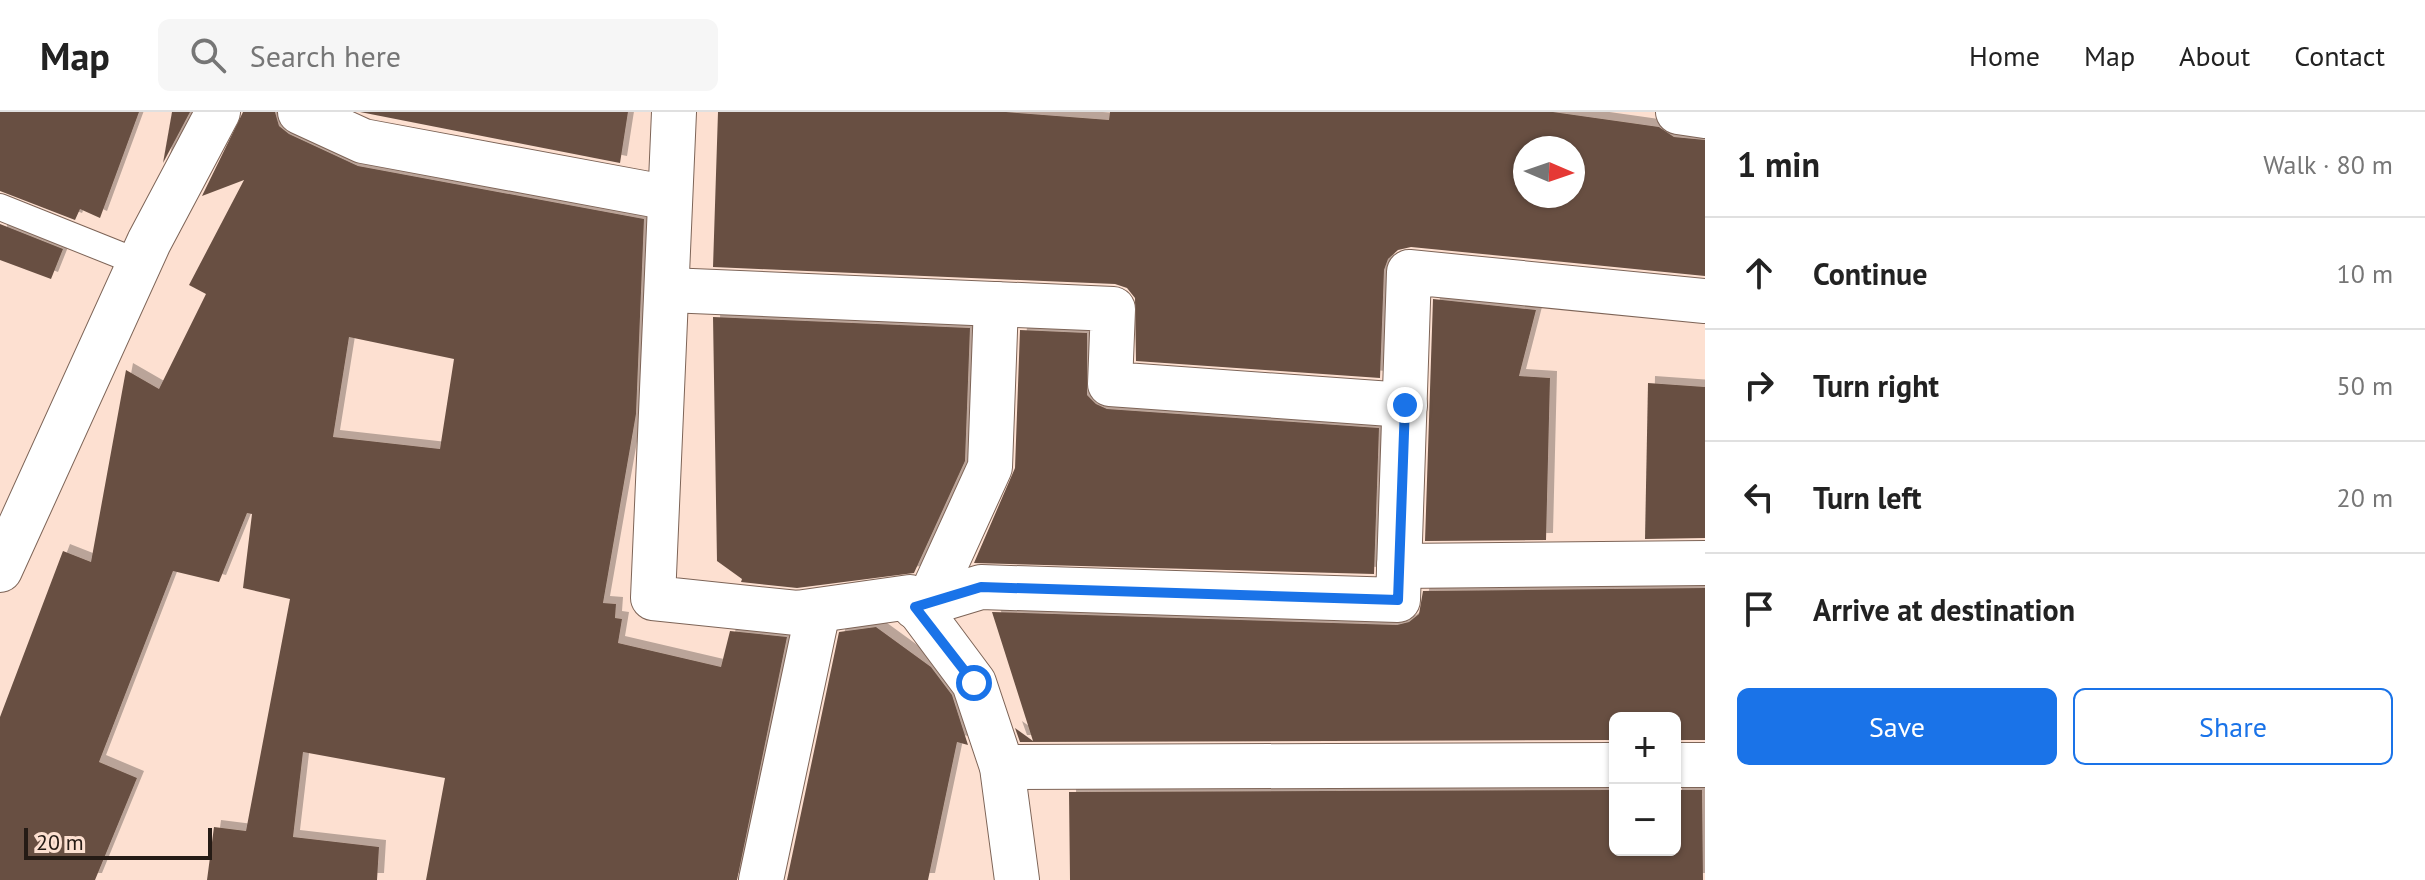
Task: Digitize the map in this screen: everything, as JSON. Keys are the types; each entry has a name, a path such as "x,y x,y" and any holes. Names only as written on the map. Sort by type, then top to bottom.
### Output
{"street":[{"path":"0,570 140,263 218,112"},
{"path":"300,112 363,141 670,198"},
{"path":"674,112 653,598 797,613 910,597 922,605 974,683 1002,767 1017,880"},
{"path":"1678,112 1705,116"},
{"path":"922,605 981,587 1398,600 1409,272 1705,301"},
{"path":"668,290 1113,309 1110,384 1405,405"},
{"path":"922,605 990,467 996,304"},
{"path":"1399,566 1705,563"},
{"path":"761,880 818,611"},
{"path":"1002,767 1609,765"},
{"path":"1681,765 1705,765"}],"lane":[{"path":"0,207 140,263"}],"building":[{"path":"0,112 139,112 100,218 80,209 75,220 0,191"},
{"path":"172,112 190,112 163,163"},
{"path":"243,112 275,112 279,126 289,134 358,166 644,219 636,414 603,603 616,604 615,618 622,619 618,643 721,667 730,631 787,637 737,880 426,880 445,778 303,752 293,837 379,847 377,880 207,880 214,827 246,831 290,599 243,588 252,514 247,513 219,582 173,571 99,762 137,778 95,880 0,880 0,717 63,551 91,562 126,370 159,389 206,294 189,285 244,180 202,196","holes":["349,337 454,359 440,449 333,437"]},
{"path":"360,112 628,112 620,163"},
{"path":"718,112 1006,112 1109,120 1110,112 1553,112 1659,127 1674,137 1705,140 1705,276 1411,247 1398,250 1388,259 1384,270 1380,378 1136,361 1135,298 1127,288 1115,284 713,267"},
{"path":"0,224 63,249 51,279 0,260"},
{"path":"1433,299 1536,310 1519,376 1550,378 1546,540 1425,541"},
{"path":"713,317 970,328 965,461 914,573 797,588 741,582 742,579 717,561"},
{"path":"1020,330 1087,333 1087,395 1107,409 1379,428 1374,574 974,563 1015,468"},
{"path":"1648,383 1705,387 1705,538 1645,539"},
{"path":"1705,588 1705,740 1681,740 1681,712 1609,712 1609,740 1020,742 1015,728 1033,741 992,612 1397,625 1409,622 1419,614 1423,591"},
{"path":"876,627 931,667 952,695 968,745 957,742 928,880 787,880 839,632"},
{"path":"1609,790 1609,856 1681,856 1681,790 1702,790 1703,880 1070,880 1069,792"}],"route":[{"path":"974,683 915,607 981,587 1398,600 1405,405"}]}
